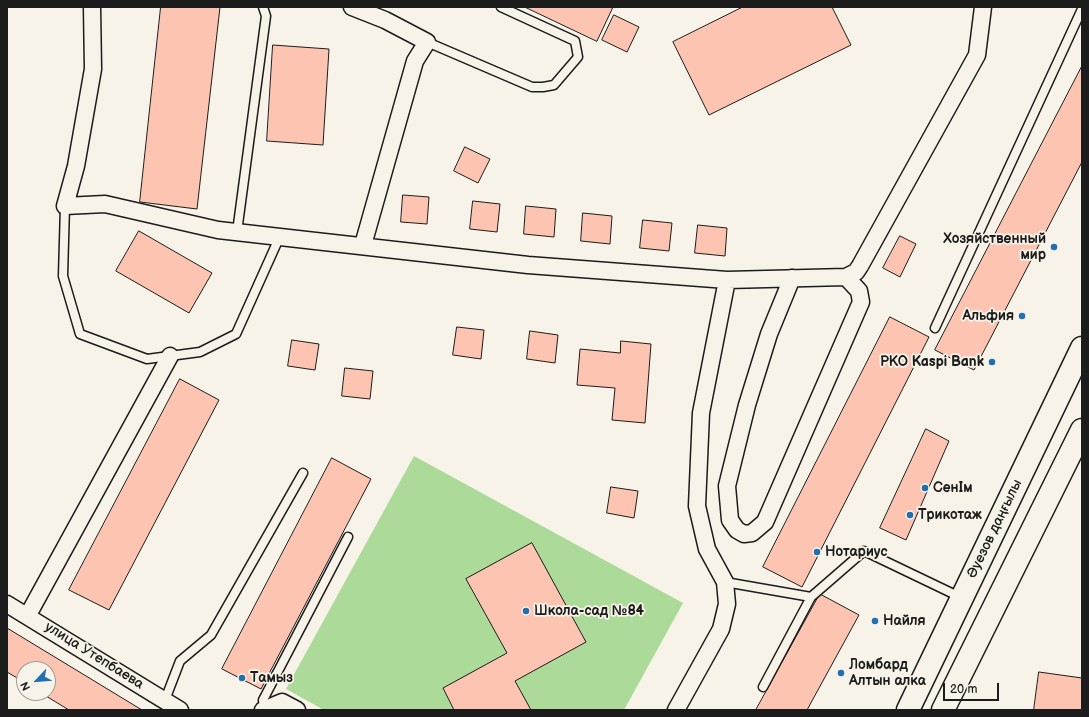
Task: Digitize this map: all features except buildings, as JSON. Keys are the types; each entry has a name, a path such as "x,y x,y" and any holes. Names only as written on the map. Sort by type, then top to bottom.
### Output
{"main road":[{"name":"Әуезов даңғылы","path":"908,710 1082,348"},
{"path":"943,710 1082,430"}],"street":[{"path":"92,7 93,69 76,166 65,206 105,204 218,230 363,245 528,265 727,280 846,278 856,272 977,55 983,7"},
{"path":"352,7 385,20 427,42 415,61 363,245"},
{"path":"792,278 769,334 747,405 727,486 730,520 737,530 744,534 752,533 765,522 861,302 858,291 846,278"},
{"path":"676,710 721,629 727,604 725,582 707,549 697,506 701,413 727,280"},
{"path":"28,615 170,356"},
{"name":"улица Утепбаева","path":"7,604 28,615 180,710"},
{"path":"264,709 282,702 297,710"}],"lane":[{"path":"237,232 266,16 263,7"},
{"path":"427,42 532,87 554,85 578,57 575,41 501,7"},
{"path":"935,328 1082,9"},
{"path":"65,206 63,276 80,334 147,359 200,352 236,334 280,236"},
{"path":"165,700 180,661 211,635 303,473"},
{"path":"264,709 263,700 348,537"},
{"path":"763,687 811,597 864,551 962,597"},
{"path":"725,582 811,597"}],"green space":[{"path":"414,456 683,603 624,710 324,710 286,689"}],"place":[{"name":"Хозяйственный мир","path":"1054,247"},
{"name":"Альфия","path":"1022,316"},
{"name":"РКО Kaspi Bank","path":"992,362"},
{"name":"СенIм","path":"925,488"},
{"name":"Трикотаж","path":"910,515"},
{"name":"Нотариус","path":"817,552"},
{"name":"Школа-сад №84","path":"526,611"},
{"name":"Найля","path":"875,621"},
{"name":"Ломбард Алтын алка","path":"841,673"},
{"name":"Тамыз","path":"242,678"}]}
